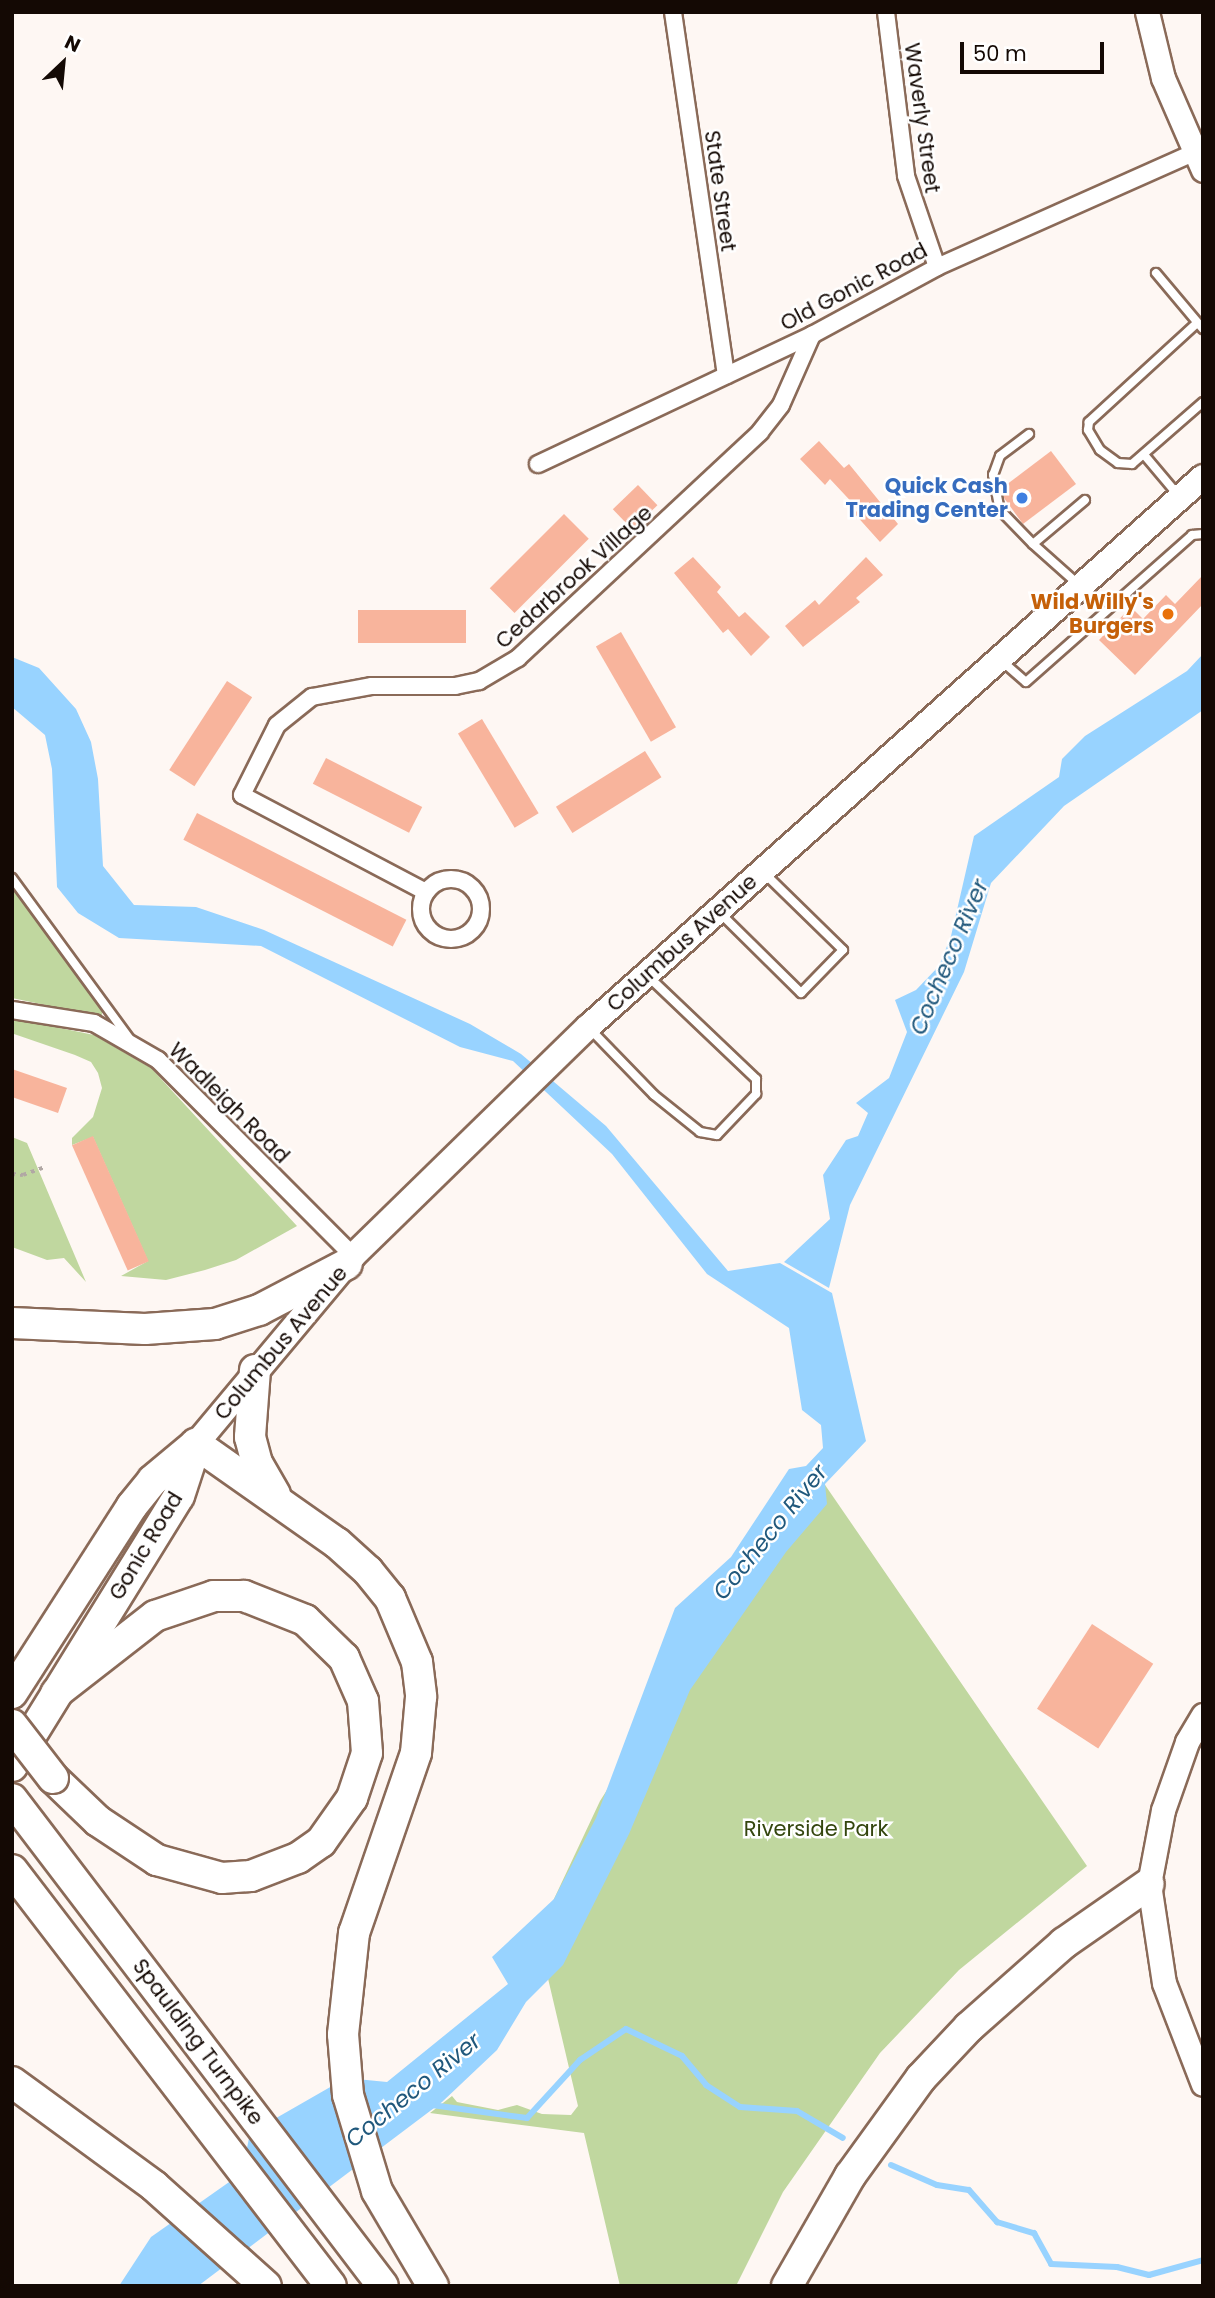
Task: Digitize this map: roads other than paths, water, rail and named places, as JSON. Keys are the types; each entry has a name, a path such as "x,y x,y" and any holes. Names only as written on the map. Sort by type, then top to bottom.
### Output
{"highway":[{"path":"12,1323 145,1329 215,1324 260,1310 350,1260"},
{"path":"255,1370 250,1437 257,1463 279,1501"},
{"path":"196,1444 337,1543 390,1598 406,1629 420,1685 416,1753 354,1933 343,2034 348,2095 377,2191 433,2286"},
{"name":"Gonic Road","path":"12,1693 132,1506 153,1480 196,1444"},
{"name":"Gonic Road","path":"12,1766 179,1496 196,1444"},
{"path":"12,1725 53,1778 98,1821 157,1860 222,1878 251,1876 298,1858 321,1842 352,1798 367,1753 363,1701 344,1658 306,1620 244,1596 214,1596 155,1616 56,1693"},
{"name":"Spaulding Turnpike","path":"20,1808 383,2286"},
{"name":"Spaulding Turnpike","path":"12,1870 331,2286"},
{"path":"786,2286 850,2176 921,2078 969,2027 1064,1942 1149,1884"},
{"path":"12,2081 184,2210 266,2286"}],"main road":[{"name":"Columbus Avenue","path":"196,1444 255,1370 350,1260 588,1027 1002,661 1203,477"}],"street":[{"name":"State Street","path":"673,12 726,375"},
{"name":"Waverly Street","path":"886,12 906,176 937,267"},
{"path":"1147,12 1163,78 1198,161"},
{"name":"Old Gonic Road","path":"538,464 812,335 937,267 1198,161"},
{"name":"Cedarbrook Village","path":"426,892 242,795 276,725 312,697 372,687 455,686 480,681 518,658 760,432 781,404 812,335"},
{"name":"Wadleigh Road","path":"12,1010 94,1023 133,1043 185,1084 350,1260"},
{"path":"1203,1715 1187,1742 1163,1810 1149,1884 1164,1983 1203,2084"}],"lane":[{"path":"1156,274 1200,326 1089,422 1091,439 1118,463 1132,464 1146,457 1203,402"},
{"path":"1029,434 1000,456 993,475 1000,510 1033,544 1082,587"},
{"path":"1146,457 1180,498"},
{"path":"1033,544 1085,500"},
{"path":"1002,661 1026,682 1192,535 1203,534"},
{"path":"718,911 801,993 843,950 762,871"},
{"path":"12,878 133,1043"},
{"path":"588,1027 654,1095 700,1132 717,1135 756,1094 756,1079 646,974"}],"water":[{"name":"Cocheco River","path":"1203,654 1203,710 1064,806 991,883 964,972 850,1205 829,1288 784,1262 830,1219 823,1175 846,1140 858,1136 868,1113 856,1103 889,1078 907,1032 895,1000 916,990 939,966 951,936 974,836 1059,777 1062,759 1085,736 1187,671"},
{"name":"Cocheco River","path":"12,657 39,668 76,709 91,742 98,779 103,866 134,905 196,907 264,930 470,1024 521,1054 606,1126 728,1271 780,1263 832,1293 866,1441 825,1484 827,1504 786,1552 690,1690 629,1834 563,1965 526,2002 497,2050 442,2102 198,2286 119,2286 151,2237 242,2173 250,2133 346,2078 387,2082 508,1984 492,1957 554,1899 596,1818 675,1608 731,1557 789,1469 806,1466 823,1448 821,1425 802,1410 789,1328 707,1274 612,1154 513,1061 460,1047 261,946 119,938 78,913 57,887 52,769 45,735 12,707"}],"waterway":[{"name":"Cocheco River","path":"432,2105 527,2118 580,2060 626,2029 682,2056 706,2085 740,2107 797,2111 843,2138"},
{"path":"891,2165 937,2185 969,2190 997,2222 1034,2233 1051,2264 1117,2267 1149,2275 1203,2260"}],"place":[{"name":"Quick Cash Trading Center","path":"1022,498"},
{"name":"Wild Willy's Burgers","path":"1168,614"}],"park label":[{"name":"Riverside Park","path":"816,1829"}]}
